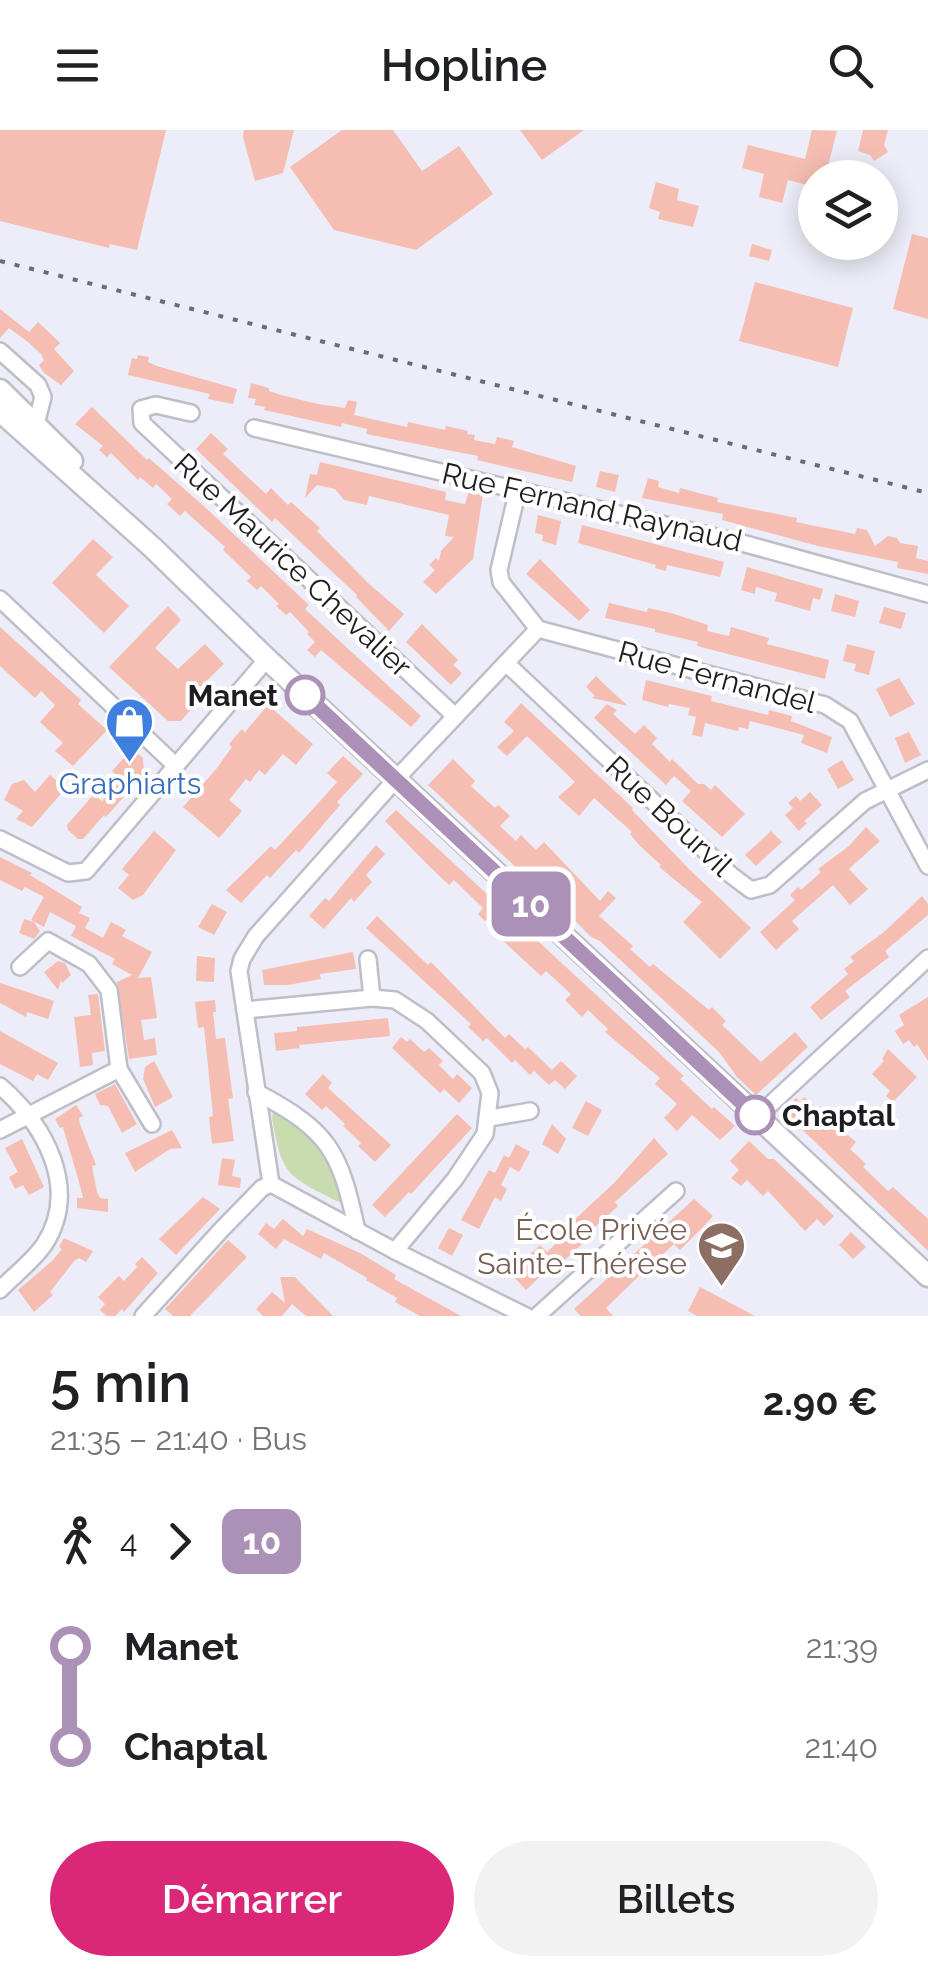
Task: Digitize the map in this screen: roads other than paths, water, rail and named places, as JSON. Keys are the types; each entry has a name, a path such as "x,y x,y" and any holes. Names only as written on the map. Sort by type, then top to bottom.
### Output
{"main road":[{"path":"0,390 152,547"},
{"path":"0,411 152,547 928,1276"}],"street":[{"path":"0,351 38,385 43,397 36,424"},
{"name":"Rue Maurice Chevalier","path":"190,412 156,404 142,409 142,423 455,716"},
{"name":"Rue Fernand Raynaud","path":"254,428 742,542 928,594"},
{"path":"271,1184 239,971 256,936 396,778 538,629 501,582 499,570 518,489"},
{"path":"0,600 176,766"},
{"name":"Rue Fernandel","path":"538,629 825,706 850,721 928,866"},
{"path":"0,839 68,873 86,871 267,659"},
{"name":"Rue Bourvil","path":"506,663 751,890 770,886 865,802 888,789"},
{"path":"888,789 928,770"},
{"path":"20,967 48,941 89,964 110,990 119,1068 152,1124"},
{"path":"757,1117 928,958"},
{"path":"368,959 372,998"},
{"path":"244,1010 372,998 395,1000 411,1009 482,1073 490,1093 490,1118 485,1134 472,1157 395,1252"},
{"path":"0,1130 119,1068"},
{"path":"0,1086 29,1113 55,1163 60,1187 57,1214 44,1244 0,1290"},
{"path":"256,1092 289,1109 328,1142 346,1180 357,1231"},
{"path":"490,1118 530,1111"},
{"path":"271,1184 395,1252 526,1316"},
{"path":"143,1316 262,1188 271,1184"},
{"path":"537,1316 676,1191"}],"railway":[{"path":"0,261 928,493"}],"place":[{"name":"Manet","path":"305,695"},
{"name":"Graphiarts","path":"130,764"},
{"name":"Chaptal","path":"755,1115"},
{"name":"École Privée Sainte-Thérèse","path":"722,1288"}]}
